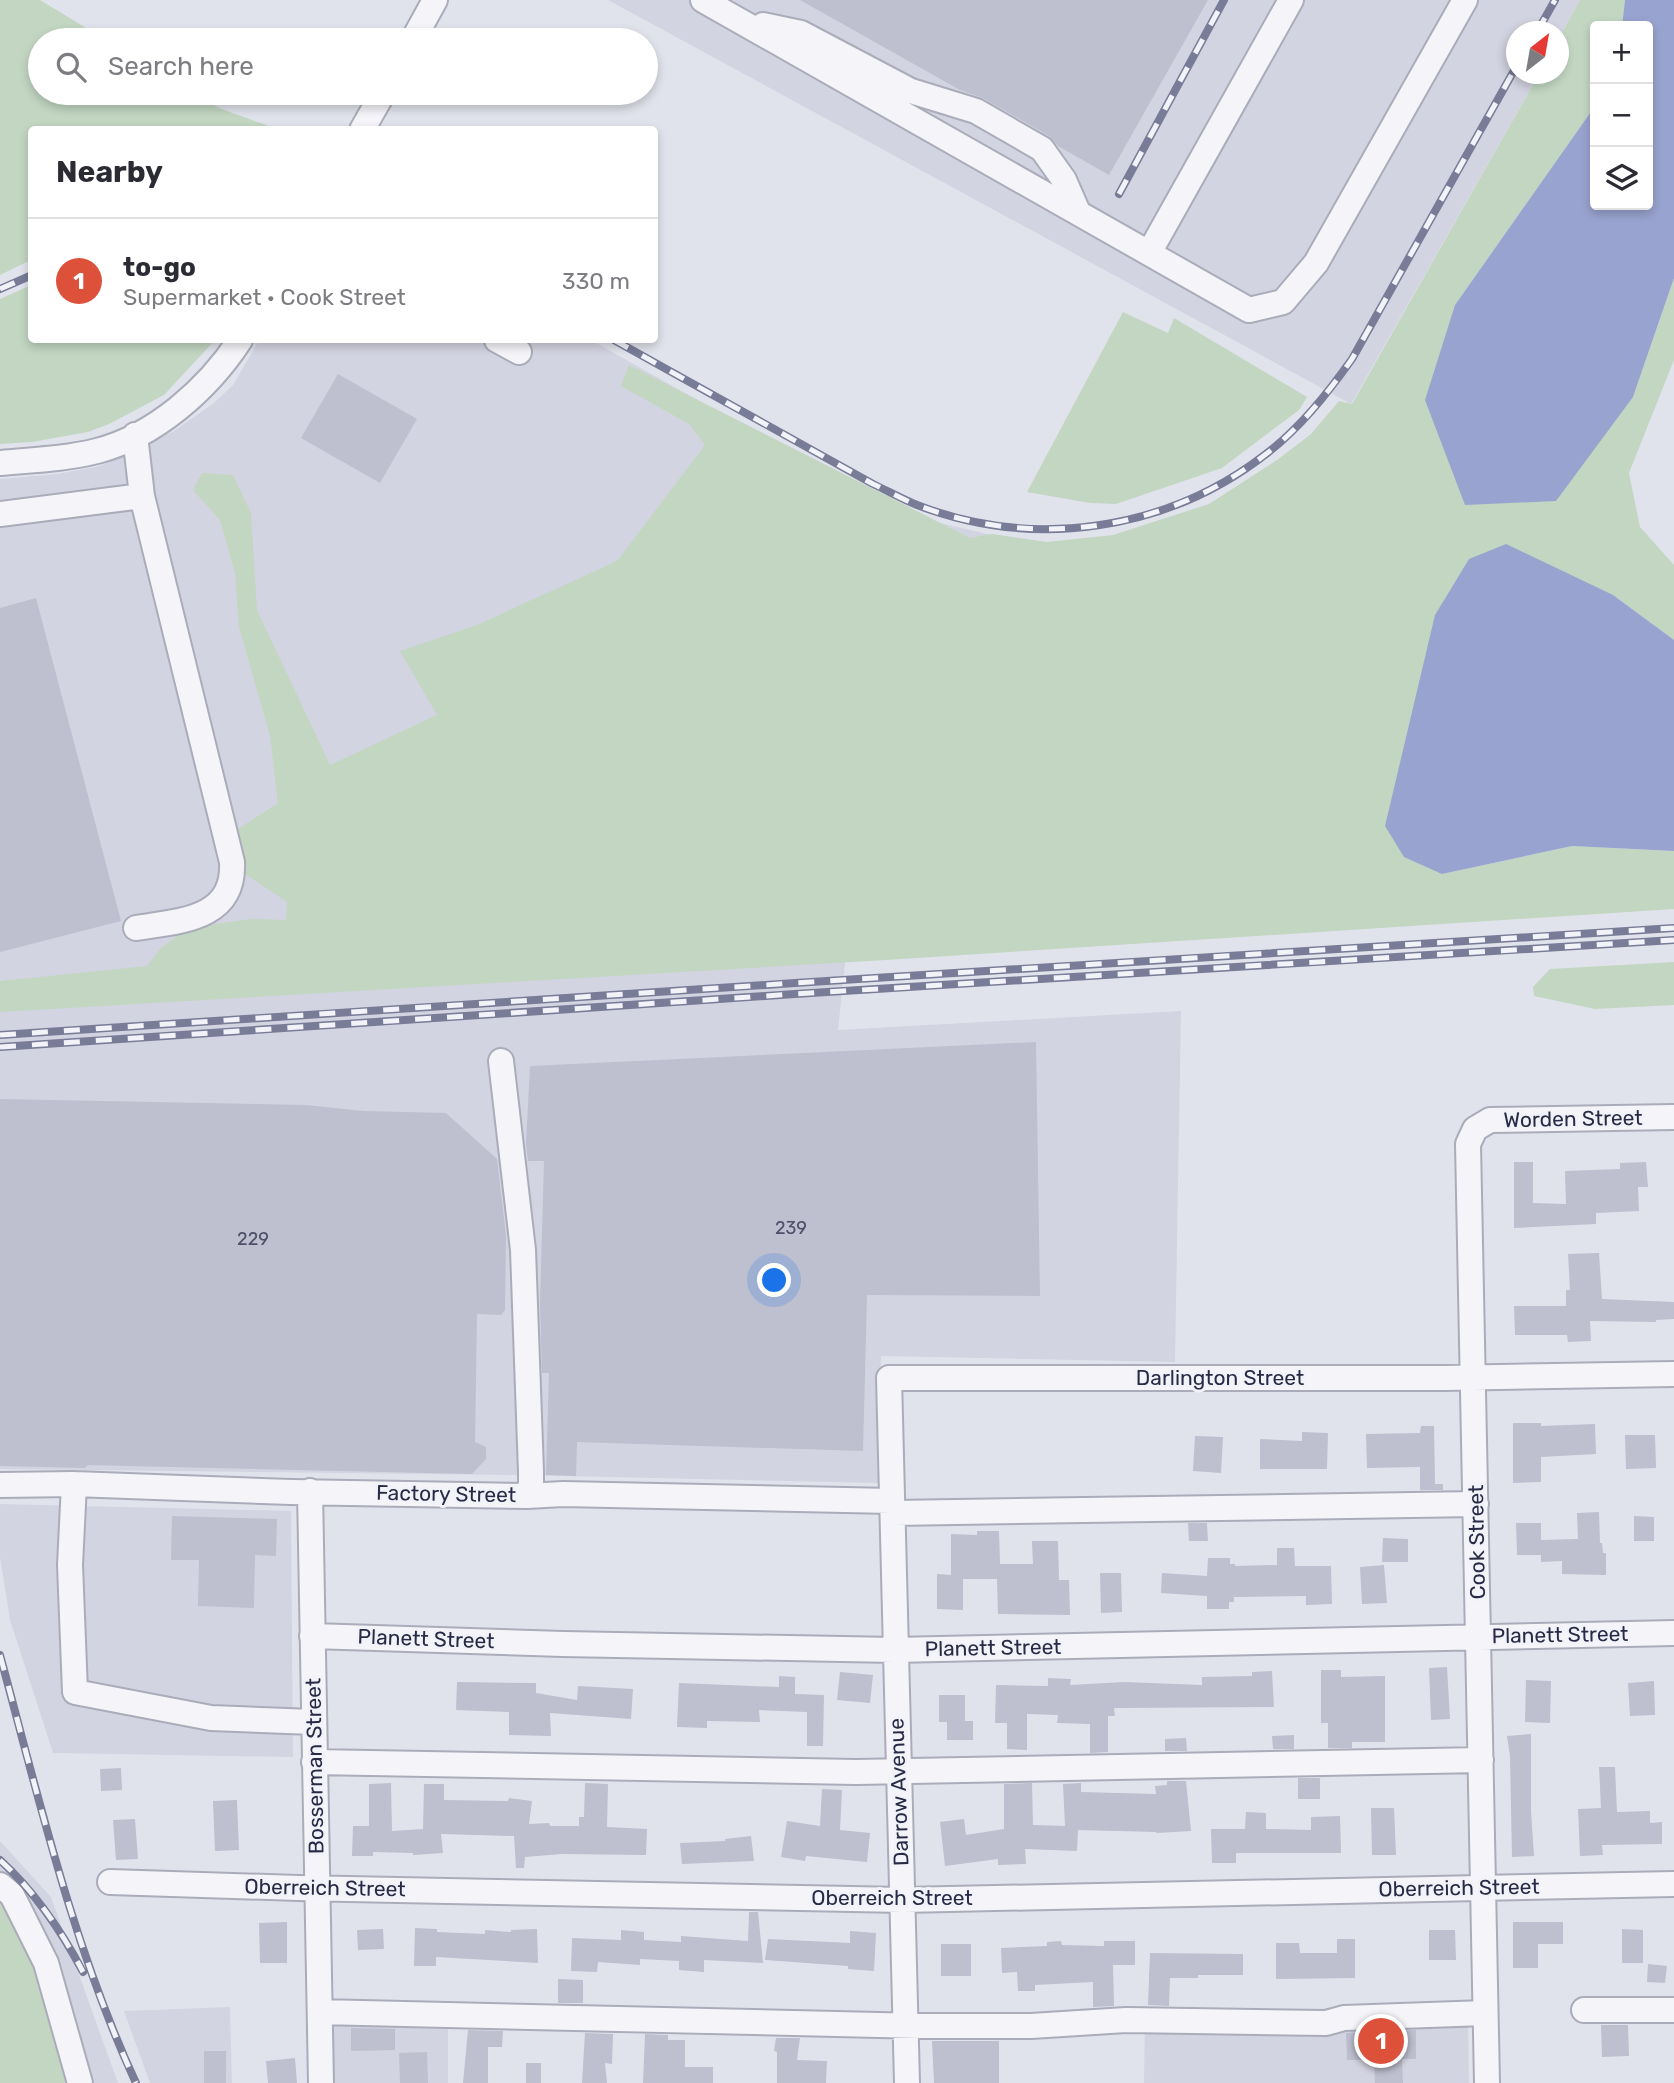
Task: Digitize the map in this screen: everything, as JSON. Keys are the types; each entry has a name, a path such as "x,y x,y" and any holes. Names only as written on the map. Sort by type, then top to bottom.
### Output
{"street":[{"path":"703,0 1249,310 1283,302 1316,263 1465,0"},
{"path":"1149,253 1291,0"},
{"path":"420,28 431,8"},
{"path":"738,20 800,33 911,91 976,110 1042,149 1064,180 1078,212"},
{"path":"364,126 376,105"},
{"path":"0,463 62,458 100,450 135,435 173,413 204,385 238,343"},
{"path":"502,343 519,352"},
{"path":"135,435 142,496 232,862 232,876 220,902 206,913 187,920 136,928"},
{"path":"0,514 142,496"},
{"path":"501,1061 523,1250 531,1472 527,1496"},
{"name":"Worden Street","path":"1475,1129 1490,1120 1674,1117"},
{"name":"Cook Street","path":"1475,1129 1468,1144 1486,2083"},
{"name":"Darlington Street","path":"892,1507 889,1378 1674,1374"},
{"path":"74,1484 70,1565 75,1692 211,1718 313,1722"},
{"name":"Factory Street","path":"0,1485 74,1484 527,1496 563,1494 892,1507 1476,1504"},
{"name":"Bosserman Street","path":"310,1491 321,2083"},
{"name":"Darrow Avenue","path":"892,1507 907,2083"},
{"name":"Planett Street","path":"312,1636 895,1650 1674,1633"},
{"path":"314,1762 815,1771 1481,1760"},
{"name":"Oberreich Street","path":"110,1882 903,1900 1674,1884"},
{"path":"0,1885 12,1895 46,1964 80,2083"},
{"path":"1584,2010 1674,2010"},
{"path":"320,2012 906,2026 1031,2026 1126,2020 1326,2022 1345,2018 1485,2013"}],"shaded area":[{"path":"608,0 1580,0 1568,21 1506,21 1506,84 1533,84 1351,404"},
{"path":"257,343 596,343 898,513 1034,545 846,955 838,1030 1181,1011 1175,1362 881,1356 878,1483 520,1475 0,1469 0,479 57,474 100,466 174,431 214,403 233,385"},
{"path":"0,1504 291,1511 293,1757 53,1753 10,1620 0,1557"},
{"path":"0,1841 51,1897 118,2083 0,2083"},
{"path":"230,2007 232,2083 150,2083 124,2011"},
{"path":"1468,2008 1469,2083 1144,2083 1145,2017"},
{"path":"334,2018 448,2022 448,2083 334,2083"}],"green space":[{"path":"0,0 40,0 86,28 28,28 28,105 214,105 269,126 28,126 28,261 0,275"},
{"path":"1580,0 1625,0 1623,21 1590,21 1590,113 1455,305 1633,397 1674,278 1674,360 1629,473 1640,527 1674,565 1674,640 1613,595 1442,874 1572,846 1674,851 1674,909 886,960 0,1012 0,981 147,966 160,949 187,928 252,919 286,920 287,902 236,868 235,831 278,803 270,736 239,627 235,573 220,520 193,490 202,473 233,475 251,513 257,610 330,765 437,715 400,651 477,625 617,561 705,445 689,424 621,386 629,365 970,538 992,534 1047,542 1113,535 1209,504 1277,460 1311,434 1339,401 1352,404 1533,84 1569,84 1568,21"},
{"path":"28,286 28,343 212,343 164,395 109,424 88,432 32,442 0,444 0,299"},
{"path":"1123,312 1168,333 1174,318 1307,397 1299,410 1222,468 1116,504 1090,503 1027,492"},
{"path":"1674,962 1674,1005 1595,1009 1534,996 1533,987 1550,969"},
{"path":"0,1896 32,1963 48,2010 67,2083 0,2083"}],"water":[{"path":"1625,0 1674,0 1674,278 1633,397 1556,501 1465,505 1425,400 1455,305 1590,113 1590,210 1653,210 1653,21 1623,21"},
{"path":"1506,544 1613,595 1674,640 1674,851 1572,846 1442,874 1404,857 1385,826 1435,615 1469,559"}],"building":[{"path":"800,0 1208,0 1109,175 983,98 960,90"},
{"path":"338,374 417,419 380,483 301,438"},
{"path":"36,598 121,921 0,952 0,608"},
{"path":"1036,1042 1040,1296 867,1295 863,1451 577,1442 576,1476 546,1475 549,1373 542,1373 540,1304 544,1161 528,1161 526,1144 530,1066"},
{"path":"0,1099 306,1105 363,1111 446,1113 497,1159 506,1236 505,1310 501,1315 477,1314 475,1442 486,1447 486,1459 472,1474 88,1465 85,1468 0,1466"},
{"path":"1514,1162 1533,1162 1533,1203 1566,1204 1565,1171 1620,1169 1620,1163 1646,1162 1648,1187 1638,1187 1639,1211 1596,1213 1596,1224 1514,1228"},
{"path":"1599,1253 1602,1299 1674,1302 1674,1319 1656,1322 1590,1321 1591,1341 1568,1342 1567,1335 1515,1335 1514,1306 1566,1306 1566,1290 1570,1290 1568,1254"},
{"path":"1513,1423 1541,1423 1541,1426 1595,1424 1596,1454 1541,1457 1541,1482 1513,1483"},
{"path":"1421,1426 1434,1426 1435,1484 1443,1484 1443,1490 1420,1490 1420,1467 1367,1468 1366,1434 1420,1433"},
{"path":"1302,1432 1328,1433 1327,1469 1260,1469 1260,1439 1302,1441"},
{"path":"1625,1435 1655,1435 1656,1468 1626,1469"},
{"path":"1195,1436 1223,1437 1221,1473 1193,1471"},
{"path":"1599,1512 1600,1543 1603,1553 1606,1553 1606,1575 1562,1574 1562,1561 1541,1562 1541,1555 1517,1555 1516,1523 1541,1523 1541,1540 1578,1539 1577,1513"},
{"path":"172,1516 277,1519 276,1556 255,1555 254,1608 198,1606 199,1560 171,1560"},
{"path":"1634,1516 1654,1517 1654,1541 1634,1541"},
{"path":"1188,1523 1207,1523 1208,1541 1189,1541"},
{"path":"977,1531 999,1531 1000,1564 1033,1564 1032,1541 1058,1541 1059,1580 1069,1580 1070,1615 998,1614 997,1579 963,1579 963,1610 937,1609 937,1574 951,1575 951,1534 977,1535"},
{"path":"1383,1538 1408,1539 1408,1562 1382,1562"},
{"path":"1277,1548 1294,1548 1295,1566 1331,1566 1332,1604 1306,1605 1306,1596 1234,1597 1234,1602 1229,1602 1229,1609 1207,1609 1207,1596 1161,1593 1162,1573 1207,1576 1208,1558 1230,1558 1230,1564 1235,1566 1277,1565"},
{"path":"1384,1565 1387,1603 1362,1604 1360,1567"},
{"path":"1100,1573 1121,1573 1122,1612 1101,1613"},
{"path":"1447,1667 1450,1719 1431,1720 1429,1668"},
{"path":"1321,1670 1341,1670 1341,1677 1385,1676 1385,1742 1352,1742 1352,1748 1328,1748 1328,1723 1321,1723"},
{"path":"1272,1671 1274,1707 1114,1708 1115,1716 1108,1716 1108,1752 1090,1753 1090,1724 1057,1723 1058,1715 1027,1714 1027,1750 1007,1749 1007,1723 995,1723 996,1685 1048,1686 1048,1678 1071,1679 1070,1685 1124,1682 1202,1685 1202,1677 1252,1676 1252,1672"},
{"path":"840,1672 873,1675 870,1703 837,1700"},
{"path":"779,1676 795,1677 795,1694 824,1695 823,1746 807,1746 807,1712 759,1710 760,1722 707,1721 707,1728 677,1727 679,1683 779,1687"},
{"path":"1526,1680 1551,1681 1550,1723 1525,1722"},
{"path":"1654,1681 1655,1715 1630,1716 1628,1683"},
{"path":"457,1682 536,1683 536,1693 577,1700 578,1686 633,1689 631,1719 550,1713 551,1736 509,1735 509,1712 456,1710"},
{"path":"939,1695 965,1695 965,1721 973,1721 973,1740 947,1740 947,1722 939,1722"},
{"path":"1531,1734 1534,1856 1512,1857 1510,1756 1507,1736"},
{"path":"1294,1735 1294,1749 1273,1749 1272,1736"},
{"path":"1186,1738 1187,1751 1165,1751 1165,1739"},
{"path":"1599,1767 1615,1767 1617,1812 1650,1811 1650,1823 1662,1822 1662,1844 1602,1845 1603,1855 1580,1856 1578,1809 1601,1808"},
{"path":"121,1768 122,1790 101,1791 100,1769"},
{"path":"1298,1778 1320,1778 1320,1799 1298,1799"},
{"path":"1167,1781 1186,1781 1191,1831 1157,1833 1078,1830 1077,1851 1025,1849 1026,1864 998,1865 998,1859 945,1866 940,1822 964,1819 966,1835 1004,1829 1004,1784 1032,1783 1033,1825 1065,1826 1063,1784 1081,1783 1081,1792 1156,1794 1155,1786 1167,1785"},
{"path":"391,1783 392,1831 423,1829 424,1784 444,1784 444,1800 508,1801 509,1798 532,1801 529,1824 579,1826 579,1817 584,1817 585,1783 608,1784 607,1827 647,1829 646,1855 562,1854 525,1857 524,1868 516,1868 514,1836 441,1834 443,1853 413,1855 373,1852 373,1856 352,1856 353,1826 369,1826 369,1784"},
{"path":"822,1789 842,1790 840,1830 870,1833 867,1862 806,1856 805,1861 781,1857 787,1821 820,1826"},
{"path":"237,1800 239,1850 215,1851 213,1801"},
{"path":"1371,1808 1394,1808 1396,1855 1372,1855"},
{"path":"1246,1812 1266,1813 1266,1829 1311,1830 1311,1817 1340,1816 1341,1853 1236,1853 1236,1863 1212,1863 1211,1829 1245,1829"},
{"path":"135,1819 138,1859 116,1860 113,1820"},
{"path":"751,1836 754,1861 682,1864 680,1843 725,1841"},
{"path":"749,1912 758,1912 763,1963 704,1960 704,1972 679,1970 679,1961 640,1959 640,1965 598,1962 597,1972 571,1971 572,1938 621,1940 621,1930 644,1932 644,1940 681,1942 681,1936 748,1941"},
{"path":"287,1922 287,1963 260,1963 259,1923"},
{"path":"1513,1922 1563,1922 1563,1944 1538,1944 1538,1968 1513,1968"},
{"path":"415,1928 437,1929 437,1932 485,1934 485,1930 511,1932 537,1929 538,1963 436,1957 436,1966 414,1966"},
{"path":"383,1929 384,1949 358,1950 357,1930"},
{"path":"1622,1929 1643,1930 1643,1963 1622,1963"},
{"path":"1429,1930 1455,1930 1456,1960 1429,1960"},
{"path":"850,1931 876,1933 874,1971 848,1969 848,1966 765,1960 768,1939 850,1943"},
{"path":"1337,1939 1355,1939 1355,1978 1276,1979 1276,1943 1299,1943 1300,1953 1337,1953"},
{"path":"1061,1941 1062,1945 1104,1946 1104,1941 1135,1941 1135,1965 1113,1965 1114,2006 1093,2007 1093,1982 1035,1985 1035,1991 1018,1991 1017,1972 1002,1973 1001,1948 1047,1946 1047,1942"},
{"path":"941,1944 971,1944 971,1976 941,1976"},
{"path":"1150,1953 1243,1954 1243,1975 1170,1978 1169,2006 1148,2005"},
{"path":"1648,1964 1667,1966 1665,1983 1647,1982"},
{"path":"558,1979 583,1980 583,2003 558,2003"},
{"path":"1601,2025 1628,2025 1629,2056 1602,2057"},
{"path":"351,2028 395,2029 395,2050 351,2051"},
{"path":"468,2030 503,2031 502,2047 488,2047 488,2083 463,2083"},
{"path":"1416,2030 1416,2059 1402,2059 1403,2083 1375,2083 1374,2060 1347,2060 1346,2033"},
{"path":"585,2033 613,2034 612,2064 605,2063 607,2083 582,2083"},
{"path":"645,2034 668,2035 668,2040 685,2040 685,2067 713,2067 713,2083 643,2083"},
{"path":"776,2038 800,2038 797,2060 827,2061 826,2083 777,2083 777,2052 774,2051"},
{"path":"932,2041 999,2041 999,2083 934,2083"},
{"path":"204,2051 226,2051 226,2083 204,2083"},
{"path":"427,2052 428,2083 400,2083 399,2053"},
{"path":"295,2058 297,2083 268,2083 266,2061"},
{"path":"526,2063 541,2063 541,2083 526,2083"}],"railway":[{"path":"1119,194 1224,0"},
{"path":"1543,21 1555,0"},
{"path":"619,343 873,484 917,505 962,519 1007,527 1053,529 1098,525 1143,516 1186,501 1227,480 1278,444 1323,398 1352,359 1506,84"},
{"path":"0,289 28,277"},
{"path":"0,1035 1674,928"},
{"path":"0,1047 795,994 1674,940"},
{"path":"0,1655 76,1926 94,1979 136,2083"},
{"path":"0,1860 25,1885 46,1912 83,1972"}],"place":[{"name":"to-go","path":"1381,2041"}]}
